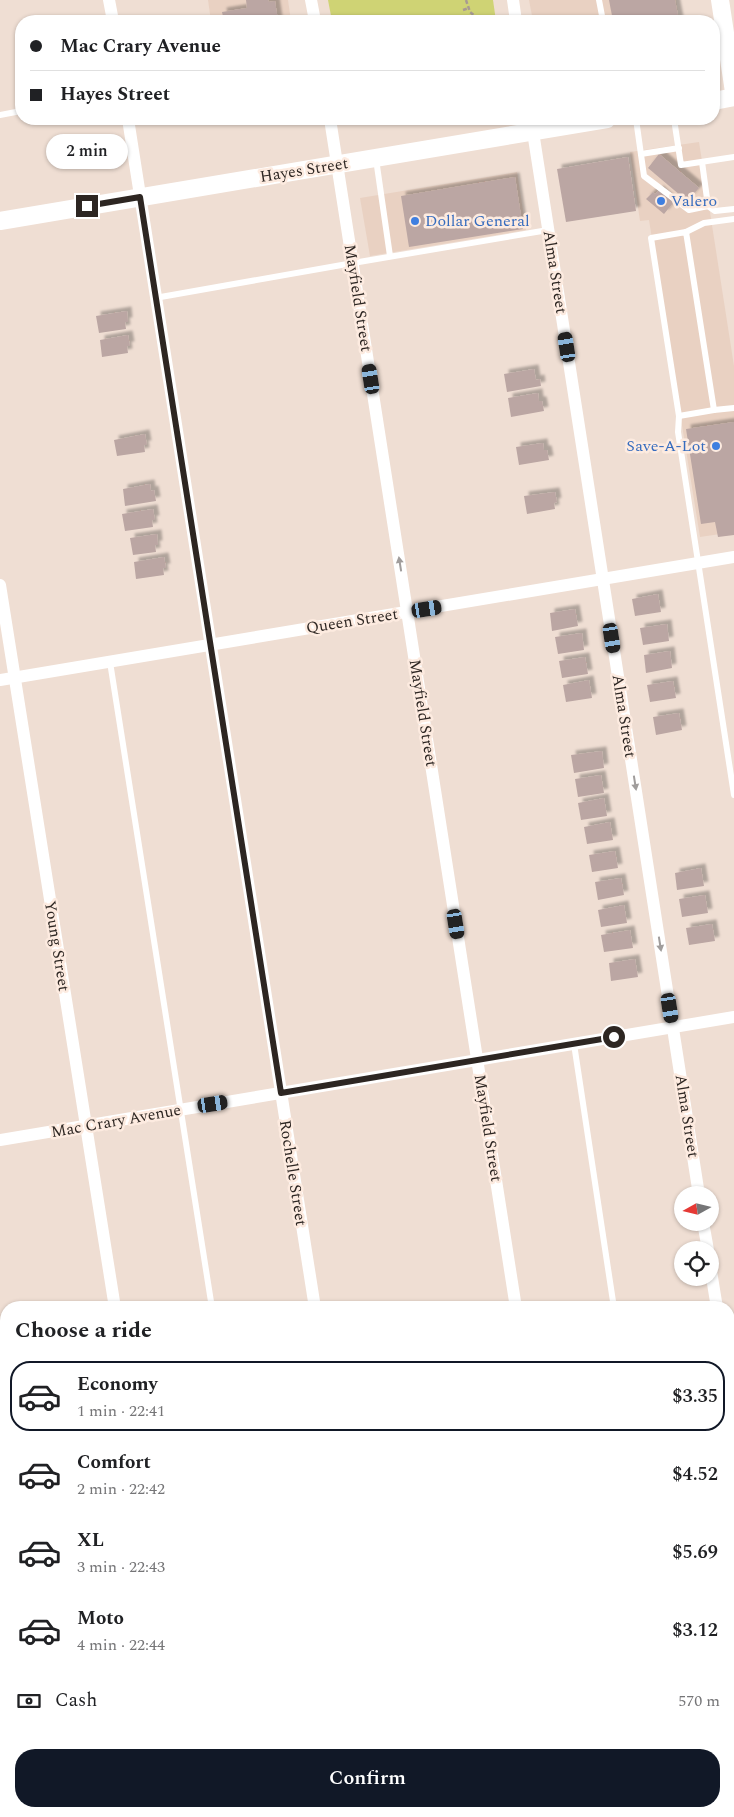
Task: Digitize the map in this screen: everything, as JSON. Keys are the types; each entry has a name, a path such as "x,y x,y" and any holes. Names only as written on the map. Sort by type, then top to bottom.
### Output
{"street":[{"path":"109,0 112,15"},
{"path":"312,0 314,15"},
{"path":"513,0 515,15"},
{"path":"720,0 734,92"},
{"path":"720,100 734,97"},
{"name":"Rochelle Street","path":"129,125 314,1301"},
{"name":"Mayfield Street","path":"331,125 515,1301"},
{"name":"Hayes Street","path":"0,221 376,158 532,125"},
{"name":"Alma Street","path":"532,125 698,1186"},
{"name":"Queen Street","path":"0,680 734,557"},
{"name":"Young Street","path":"0,585 114,1301"},
{"name":"Mac Crary Avenue","path":"0,1140 734,1017"},
{"path":"713,1286 716,1301"}],"lane":[{"path":"600,0 602,15"},
{"path":"0,115 15,112"},
{"path":"637,125 644,176 689,210 708,206"},
{"path":"675,125 682,165 734,157"},
{"path":"641,154 679,148"},
{"path":"376,158 390,256"},
{"path":"702,162 708,206 714,211 734,209"},
{"path":"734,219 704,223 686,232 651,238 679,416 678,432 734,795"},
{"path":"156,298 352,262 548,230"},
{"path":"686,232 714,410"},
{"path":"679,416 734,408"},
{"path":"110,662 211,1301"},
{"path":"574,1044 613,1301"}],"path":[{"path":"466,0 470,12 474,15"},
{"path":"463,10 468,8"}],"shaded area":[{"path":"208,0 288,0 290,15 210,15"},
{"path":"529,0 676,0 678,15 532,15"},
{"path":"699,142 734,366 734,532 700,537 649,220 640,221 630,152"},
{"path":"517,172 526,230 370,256 360,198"}],"green space":[{"path":"328,0 493,0 495,15 331,15"}],"building":[{"path":"246,0 275,1 277,15 223,15 222,12 247,8"},
{"path":"609,0 675,0 678,15 612,15"},
{"path":"659,154 699,188 687,201 648,168"},
{"path":"628,157 636,211 566,222 557,169"},
{"path":"515,177 523,229 409,247 401,196"},
{"path":"659,190 673,203 664,214 646,199 653,192 655,194"},
{"path":"127,311 128,322 125,322 126,329 99,333 96,316"},
{"path":"128,335 130,346 127,346 128,353 102,357 100,340"},
{"path":"534,369 536,380 540,379 541,386 507,392 504,374"},
{"path":"538,393 539,401 542,401 544,411 511,417 508,398"},
{"path":"734,422 734,535 718,537 715,522 701,524 686,429"},
{"path":"145,434 147,445 144,445 145,452 117,456 114,440"},
{"path":"543,443 549,460 519,465 516,447"},
{"path":"150,484 151,491 154,490 156,501 125,506 123,489"},
{"path":"555,492 557,502 554,503 555,509 527,514 524,496"},
{"path":"153,509 155,520 152,520 153,527 125,531 122,514"},
{"path":"157,534 158,545 155,545 156,552 133,555 130,538"},
{"path":"164,557 166,568 163,568 164,575 136,579 134,562"},
{"path":"658,594 661,612 635,616 632,599"},
{"path":"575,609 578,626 552,631 550,613"},
{"path":"667,624 669,641 643,645 640,628"},
{"path":"582,633 584,650 558,654 555,637"},
{"path":"670,651 672,668 646,673 644,655"},
{"path":"585,657 588,674 562,678 559,661"},
{"path":"589,680 592,698 566,702 563,685"},
{"path":"673,681 676,698 650,702 647,685"},
{"path":"679,713 682,730 656,735 653,717"},
{"path":"602,751 604,768 574,773 571,755"},
{"path":"601,775 604,793 578,797 575,779"},
{"path":"604,798 607,816 581,820 578,803"},
{"path":"610,822 613,840 587,844 584,827"},
{"path":"615,851 618,868 592,872 589,855"},
{"path":"701,868 704,886 677,890 675,873"},
{"path":"621,878 624,895 598,900 595,882"},
{"path":"705,895 708,913 682,917 679,899"},
{"path":"624,905 627,923 601,927 598,910"},
{"path":"712,924 715,941 689,945 686,928"},
{"path":"630,930 633,948 604,952 601,935"},
{"path":"635,959 638,977 611,981 609,963"}],"place":[{"name":"Valero","path":"661,201"},
{"name":"Dollar General","path":"415,221"},
{"name":"Save-A-Lot","path":"716,446"}],"route":[{"path":"87,206 140,197 281,1093 614,1037"}]}
